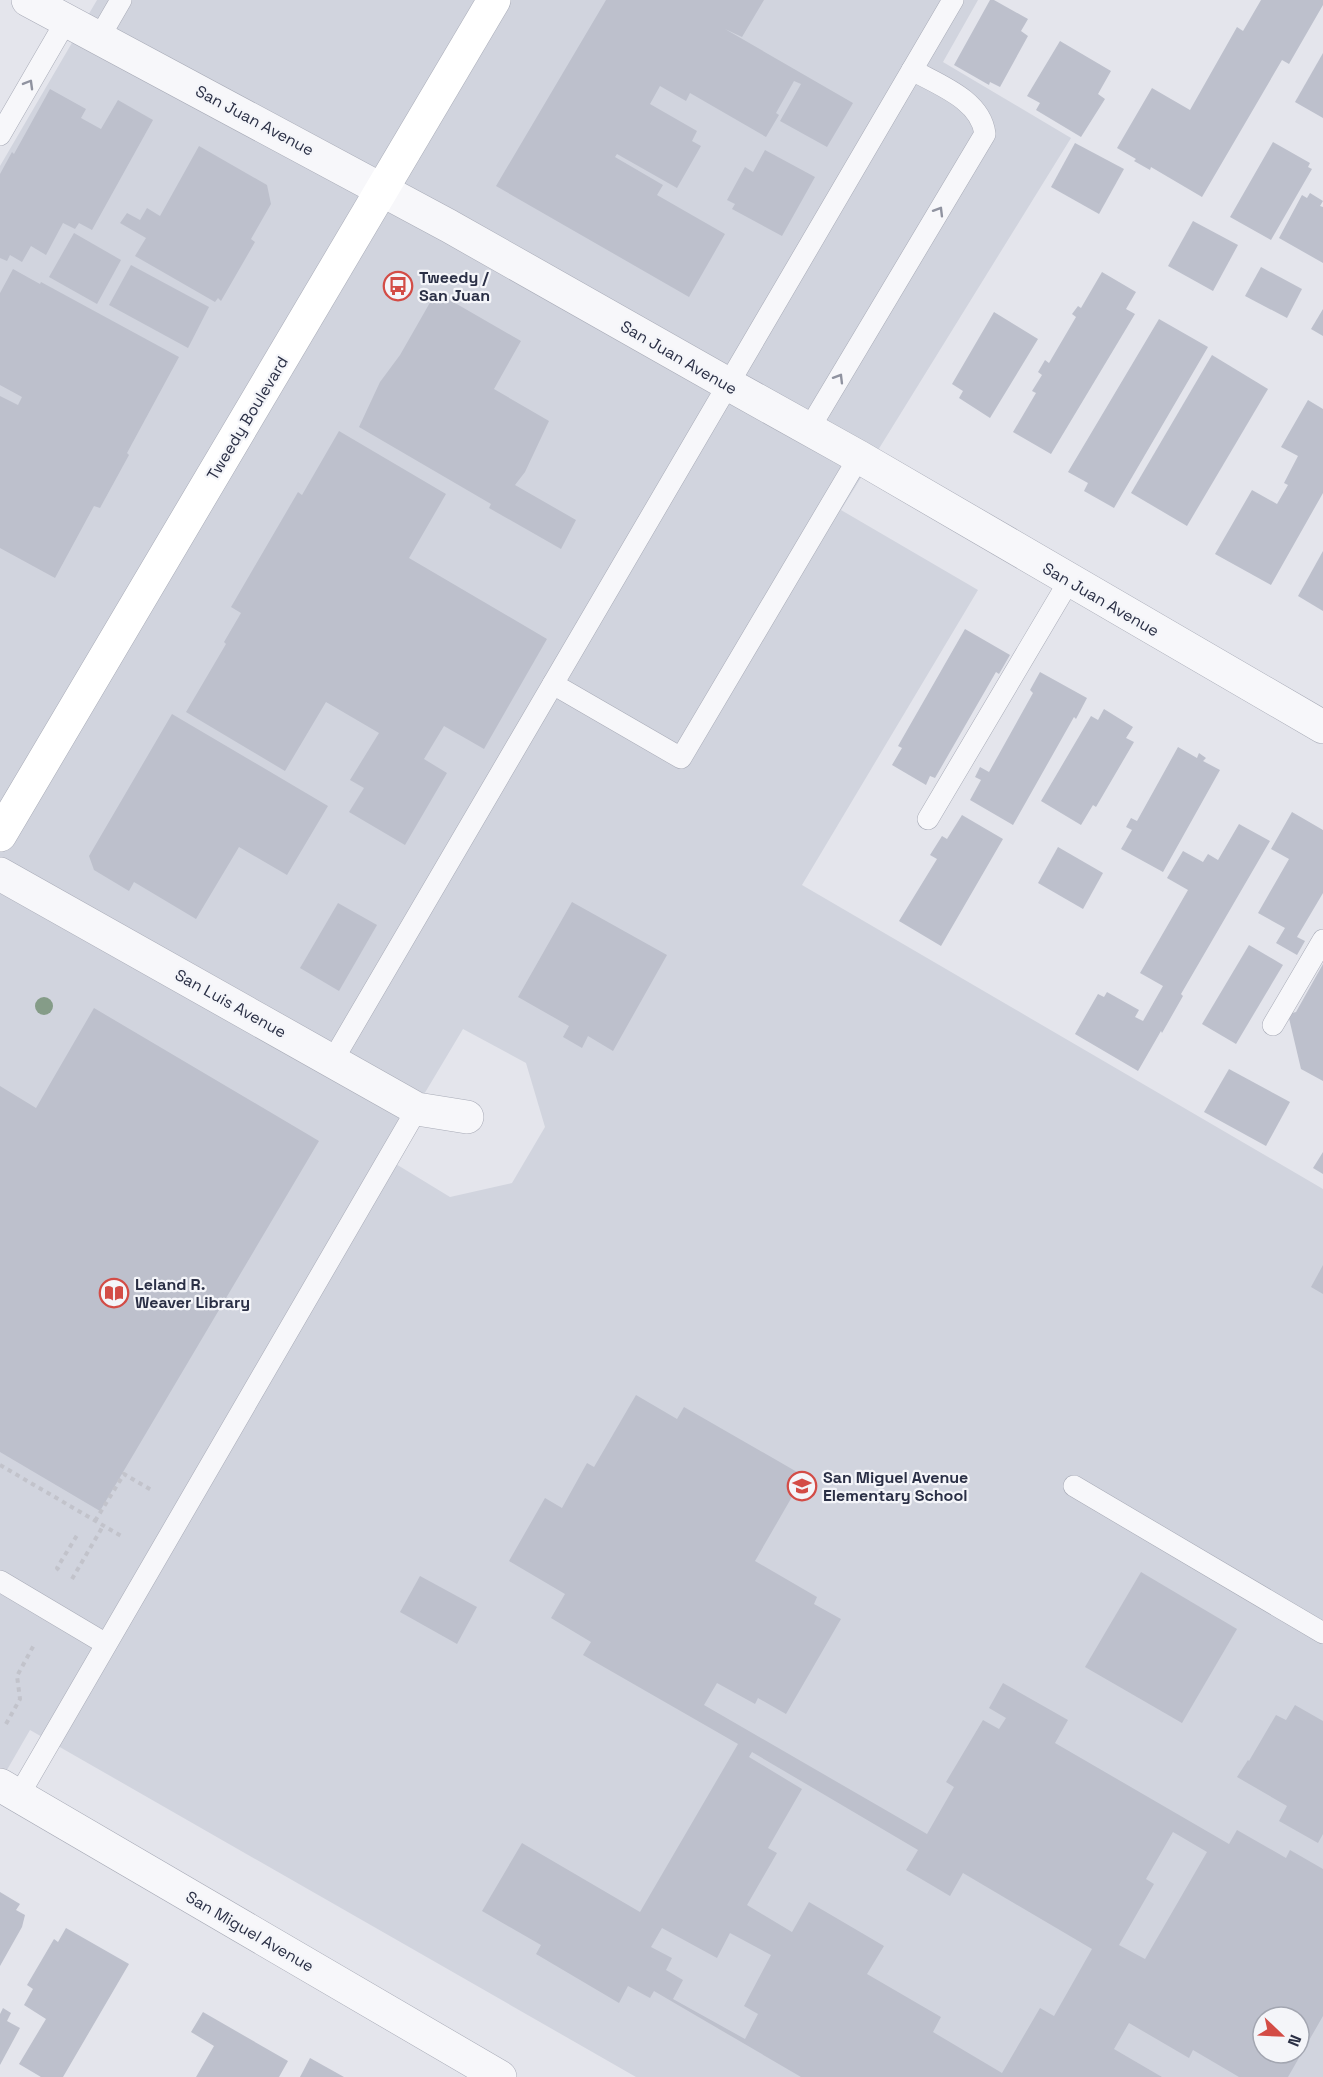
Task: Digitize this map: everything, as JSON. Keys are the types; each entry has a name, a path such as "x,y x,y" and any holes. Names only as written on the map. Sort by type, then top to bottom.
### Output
{"main road":[{"name":"Tweedy Boulevard","path":"0,835 494,0"}],"street":[{"name":"San Juan Avenue","path":"28,0 383,188 859,457 1323,727"},
{"name":"San Luis Avenue","path":"0,874 417,1109 466,1117"},
{"name":"San Miguel Avenue","path":"9,1790 500,2077"}],"lane":[{"path":"99,38 121,0"},
{"path":"333,1060 953,0"},
{"path":"0,135 66,21"},
{"path":"808,429 985,134 984,123 970,105 912,70"},
{"path":"553,684 681,758 859,457"},
{"path":"928,819 1069,581"},
{"path":"1273,1026 1323,940"},
{"path":"9,1790 106,1644 417,1109"},
{"path":"1074,1486 1323,1634"},
{"path":"0,1581 106,1644"}],"path":[{"path":"0,1465 123,1537"},
{"path":"95,1521 123,1474"},
{"path":"79,1532 57,1568 75,1575 103,1526"},
{"path":"6,1724 20,1699 17,1676 33,1648"}],"shaded area":[{"path":"97,0 978,0 943,62 1071,138 841,510 978,590 802,885 1323,1189 1323,2077 636,2077 30,1730 0,1782 0,166","holes":["463,1029 526,1063 545,1127 512,1183 450,1197 386,1158"]}],"building":[{"path":"606,0 764,0 742,37 725,29 853,103 827,147 780,121 801,84 794,81 766,137 690,93 686,101 660,86 650,104 697,131 692,141 701,146 677,188 617,154 615,157 663,185 657,195 725,234 689,297 496,186"},
{"path":"990,0 1028,19 1021,31 1028,36 1000,87 990,82 989,85 954,65"},
{"path":"1261,0 1323,0 1323,5 1289,64 1282,60 1202,197 1151,167 1150,170 1134,161 1136,159 1117,148 1152,88 1190,110 1237,27 1243,31"},
{"path":"1060,41 1111,71 1098,94 1105,99 1081,137 1036,110 1040,103 1027,96"},
{"path":"1323,53 1323,118 1295,102"},
{"path":"50,89 86,109 81,118 101,129 118,100 153,120 92,230 79,223 75,229 63,223 46,255 31,246 22,262 10,255 7,261 0,258 0,174 12,152 14,154"},
{"path":"1273,142 1310,163 1308,167 1312,169 1271,240 1230,217"},
{"path":"1075,143 1124,169 1099,214 1051,187"},
{"path":"199,146 267,185 271,204 251,239 255,242 221,301 218,298 215,302 135,256 146,238 120,223 127,213 140,220 147,208 160,216"},
{"path":"765,150 815,177 782,236 732,209 735,204 727,200 745,167 753,172"},
{"path":"1310,193 1323,201 1320,206 1323,207 1323,263 1279,238 1302,195 1307,198"},
{"path":"1193,221 1238,245 1213,291 1168,266"},
{"path":"74,233 121,260 97,304 49,277"},
{"path":"131,265 209,307 188,348 109,305"},
{"path":"1261,267 1302,289 1287,318 1245,296"},
{"path":"13,269 179,357 100,508 94,506 55,578 0,548 0,396 18,405 22,397 0,385 0,293"},
{"path":"1102,272 1136,292 1126,309 1135,314 1051,454 1013,432 1036,393 1032,391 1042,375 1038,372 1045,360 1049,363 1076,317 1072,314 1078,306 1081,308"},
{"path":"436,292 521,341 494,389 549,421 525,472 515,485 576,520 561,549 489,508 491,504 359,427 380,382 400,355"},
{"path":"1323,309 1323,336 1311,329"},
{"path":"994,312 1038,339 990,418 959,398 963,391 952,384"},
{"path":"1159,319 1208,347 1114,508 1084,491 1088,483 1068,472"},
{"path":"1212,355 1268,389 1187,526 1131,493"},
{"path":"1308,400 1323,409 1323,493 1271,585 1215,554 1252,490 1277,504 1288,485 1284,483 1298,456 1281,447"},
{"path":"339,431 446,494 409,558 547,639 484,749 444,726 424,759 447,773 405,845 349,812 364,788 350,780 379,733 326,702 285,771 186,712 226,644 224,642 241,613 231,607 298,492 302,495"},
{"path":"1323,551 1323,611 1298,596"},
{"path":"965,629 1010,655 999,674 996,672 935,778 930,776 926,785 892,765 902,748 898,746"},
{"path":"1040,672 1087,698 1013,825 970,800 981,780 975,777 980,767 989,772 1033,693 1030,690"},
{"path":"1104,709 1133,727 1126,738 1134,742 1096,807 1093,805 1081,825 1041,801 1091,716 1098,720"},
{"path":"172,714 328,806 287,875 239,847 196,919 134,882 129,891 94,870 89,856"},
{"path":"1178,747 1197,758 1199,753 1206,758 1203,761 1220,770 1163,872 1121,849 1132,830 1126,827 1131,818 1137,821"},
{"path":"1292,812 1323,830 1323,893 1297,937 1305,941 1297,955 1276,943 1285,928 1258,913 1289,859 1271,849"},
{"path":"962,815 1003,839 941,946 899,921 937,859 930,855 942,836 947,839"},
{"path":"1239,824 1270,841 1181,994 1183,996 1162,1033 1161,1031 1138,1071 1075,1034 1098,994 1104,997 1107,992 1139,1010 1135,1017 1143,1021 1163,986 1140,973 1188,890 1167,878 1183,851 1203,862 1208,854 1218,860"},
{"path":"1058,847 1103,873 1083,909 1038,883"},
{"path":"572,902 667,955 613,1051 588,1036 582,1048 563,1037 569,1026 518,997"},
{"path":"338,903 377,925 339,991 300,968"},
{"path":"1249,945 1283,965 1236,1044 1202,1024"},
{"path":"1323,964 1323,1081 1301,1069 1288,1014 1296,1012"},
{"name":"Leland R. Weaver Library","path":"94,1008 319,1141 100,1511 0,1452 0,1086 36,1108"},
{"path":"1229,1069 1290,1102 1266,1146 1204,1112"},
{"path":"1323,1152 1323,1174 1313,1168"},
{"path":"1323,1265 1323,1294 1311,1287"},
{"path":"636,1395 677,1419 684,1407 804,1476 755,1561 817,1597 814,1604 841,1619 786,1714 758,1698 755,1704 717,1683 704,1705 927,1834 954,1787 946,1782 983,1720 999,1729 1006,1718 989,1708 1003,1683 1068,1720 1055,1743 1229,1844 1237,1830 1286,1858 1290,1850 1323,1869 1323,2016 1311,2037 1311,2005 1251,2005 1251,2065 1295,2065 1288,2077 1239,2077 1193,2050 1189,2058 1129,2023 1114,2049 1162,2077 801,2077 654,1991 650,1998 628,1986 619,2003 536,1954 541,1945 482,1911 522,1843 640,1912 738,1744 583,1655 591,1642 551,1618 565,1594 509,1561 545,1498 562,1508 587,1463 594,1467","holes":["752,1752 918,1850 906,1870 950,1896 963,1873 1092,1949 1054,2016 1040,2008 1002,2073 933,2032 941,2017 867,1974 884,1946 809,1902 792,1932 747,1905 777,1853 768,1848 802,1789 749,1757","1173,1832 1207,1852 1145,1959 1119,1945 1154,1884 1146,1879","662,1928 717,1958 730,1933 771,1955 744,2006 758,2014 745,2039 673,1999 683,1980 666,1970 672,1958 651,1947"]},
{"path":"1141,1572 1237,1629 1182,1723 1085,1667"},
{"path":"420,1576 477,1607 457,1644 400,1612"},
{"path":"1295,1705 1323,1721 1323,1834 1318,1843 1279,1821 1287,1806 1237,1777 1276,1715 1286,1720"},
{"path":"0,1892 20,1904 16,1910 25,1915 22,1927 0,1966"},
{"path":"66,1928 129,1964 63,2077 41,2077 19,2064 46,2019 24,2005 33,1989 27,1985 54,1939 58,1942"},
{"path":"3,2008 11,2013 7,2021 20,2028 0,2065 0,2014"},
{"path":"203,2012 288,2061 279,2077 196,2077 214,2046 191,2032"},
{"path":"310,2058 344,2077 300,2077"}],"place":[{"name":"Tweedy / San Juan","path":"398,286"},
{"name":"Leland R. Weaver Library","path":"114,1293"},
{"name":"San Miguel Avenue Elementary School","path":"802,1486"}]}
